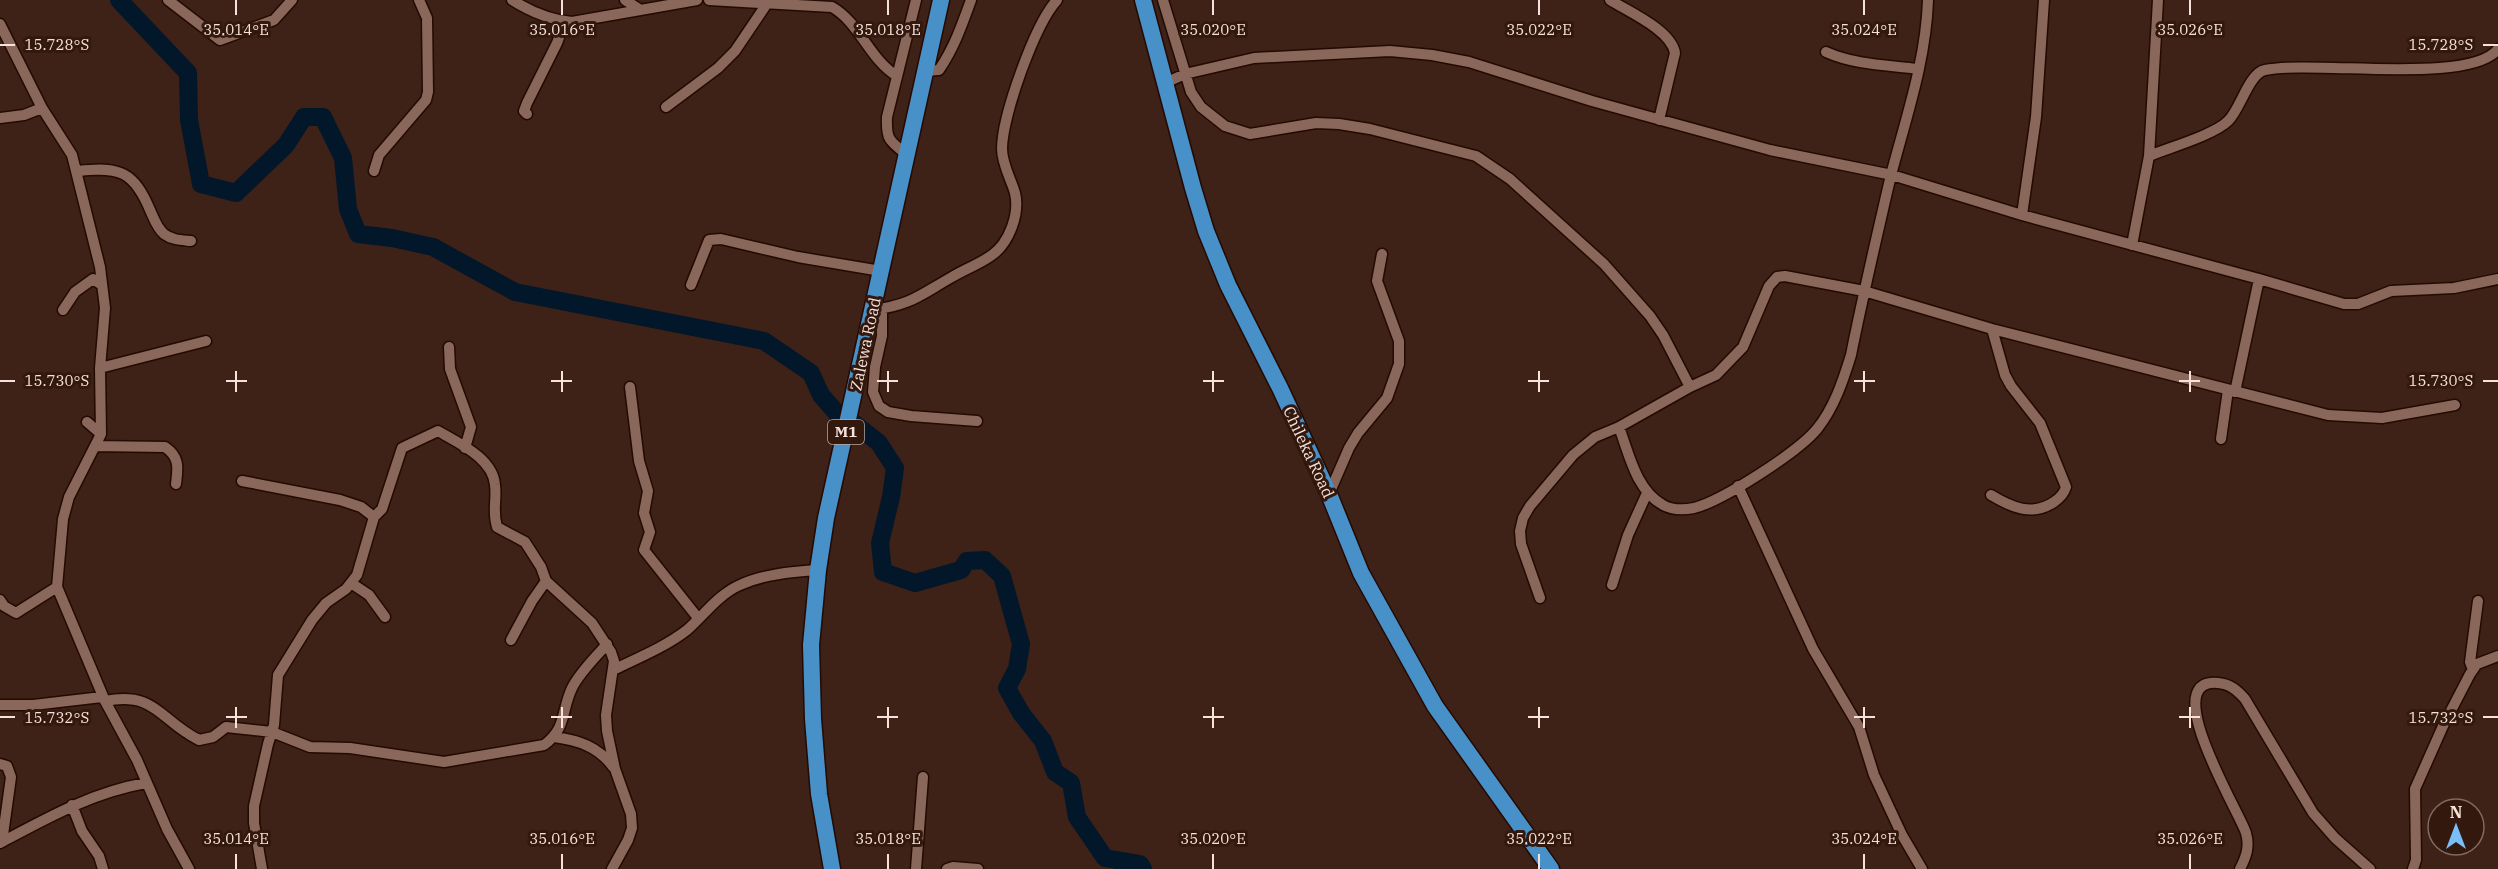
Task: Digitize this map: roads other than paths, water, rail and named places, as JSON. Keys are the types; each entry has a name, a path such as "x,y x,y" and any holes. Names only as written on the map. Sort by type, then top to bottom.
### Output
{"highway":[{"name":"Zalewa Road","path":"832,869 819,794 813,719 811,645 818,570 826,518 878,309 881,271 941,0"},
{"path":"1135,0 1183,188 1221,290 1298,448 1353,576 1423,702 1538,869"},
{"name":"Chileka Road","path":"1143,0 1193,188 1223,274 1329,494 1361,573 1435,706 1551,869"}],"street":[{"path":"168,0 220,40 270,22 292,0"},
{"path":"374,171 380,155 426,100 428,92 428,18 420,0"},
{"path":"512,0 539,14 565,21 588,20 697,0"},
{"path":"625,0 639,9"},
{"path":"709,0 832,7 843,14 881,65 897,76"},
{"path":"906,154 890,142 886,131 887,117 916,0"},
{"path":"925,71 939,70 949,56 971,0"},
{"path":"977,421 911,416 888,412 879,406 873,392 875,366 882,336 878,309 898,307 920,297 992,256 1000,249 1007,237 1013,223 1016,196 1002,149 1008,113 1039,27 1057,0"},
{"path":"1163,0 1195,100 1225,126 1250,134 1316,123 1339,124 1370,129 1476,156 1510,179 1604,264 1657,326 1690,387"},
{"path":"1610,0 1664,34 1674,46 1675,53 1659,120"},
{"path":"1619,427 1629,458 1647,493 1664,505 1678,510 1694,508 1715,500 1800,445 1816,430 1829,411 1842,384 1851,355 1864,291 1918,69 1928,0"},
{"path":"2022,215 2036,117 2044,0"},
{"path":"2132,245 2149,156 2158,0"},
{"path":"666,107 718,68 735,51 766,5"},
{"path":"527,114 524,111 527,103 557,43 565,21"},
{"path":"0,24 42,108 72,155 78,171 105,308 100,368 101,434 69,497 63,519 57,587 105,701 137,760 166,829 189,869"},
{"path":"2149,156 2223,125 2235,112 2255,75 2264,70 2310,66 2462,67 2492,56 2498,49"},
{"path":"1165,83 1185,74 1254,58 1390,51 1432,55 1469,62 1542,87 1770,150 1892,175 2022,215 2344,304 2358,304 2391,291 2454,288 2498,279"},
{"path":"1826,52 1841,59 1862,63 1918,69"},
{"path":"0,118 24,115 42,108"},
{"path":"78,171 101,169 131,178 137,183 159,229 175,240 191,242"},
{"path":"691,285 709,240 720,239 798,257 881,271"},
{"path":"1329,494 1349,448 1391,390 1400,364 1399,341 1377,281 1382,254"},
{"path":"1540,598 1521,544 1520,531 1523,518 1530,506 1584,445 1604,432 1619,427 1716,375 1743,346 1770,286 1777,278 1785,276 1864,291 1992,329 2328,415 2382,418 2455,405"},
{"path":"63,310 75,292 93,279 102,285"},
{"path":"2221,439 2259,279"},
{"path":"1991,495 2008,505 2023,510 2038,510 2060,498 2066,487 2040,423 2005,375 1992,329"},
{"path":"100,368 206,341"},
{"path":"449,346 450,369 471,427 465,448"},
{"path":"630,387 639,461 648,490 644,513 650,532 645,550 698,618"},
{"path":"87,422 101,434"},
{"path":"262,869 254,824 254,806 276,715 278,675 312,620 326,603 346,589 357,575 374,517 382,509 402,448 438,431 483,461 492,472 495,485 493,516 497,527 525,542 541,567 546,581 592,624 607,644 614,661 606,715 615,769 631,814 632,828 612,869"},
{"path":"95,446 165,447 173,452 177,460 176,484"},
{"path":"242,482 340,500 361,507 374,517"},
{"path":"1738,486 1813,649 1858,727 1874,775 1902,835 1922,869"},
{"path":"1612,585 1628,535 1647,493"},
{"path":"613,670 656,650 686,630 719,599 745,583 795,571 818,570"},
{"path":"511,640 532,601 546,581"},
{"path":"351,583 369,595 384,617"},
{"path":"0,600 4,606 16,613 57,587"},
{"path":"2473,670 2470,662 2478,601"},
{"path":"105,701 124,698 139,699 153,706 182,730 199,740 213,737 226,727 272,732 310,747 350,748 444,762 544,745 561,727 575,683 607,644"},
{"path":"2414,869 2416,860 2415,789 2443,726 2473,670 2477,664 2498,656"},
{"path":"2240,869 2247,853 2247,836 2241,819 2215,772 2195,706 2194,697 2198,689 2207,684 2229,685 2245,699 2313,813 2335,838 2370,869"},
{"path":"0,705 33,705 102,697 105,701"},
{"path":"554,737 581,742 605,755 615,769"},
{"path":"0,764 7,766 11,777 1,842"},
{"path":"916,869 922,777"},
{"path":"1,842 72,805 124,787 146,783"},
{"path":"72,805 82,831 99,856 103,869"},
{"path":"947,869 953,867 978,869"}],"waterway":[{"path":"119,0 188,73 189,120 201,184 236,193 286,145 304,117 323,117 343,158 348,209 358,234 392,238 433,247 515,292 764,341 811,373 821,395 841,418"},
{"path":"855,424 879,443 895,468 880,543 883,572 915,583 961,570 967,561 985,560 1002,576 1021,644 1017,669 1007,688 1021,713 1043,741 1055,772 1071,783 1077,817 1105,858 1140,864 1143,869"}]}
